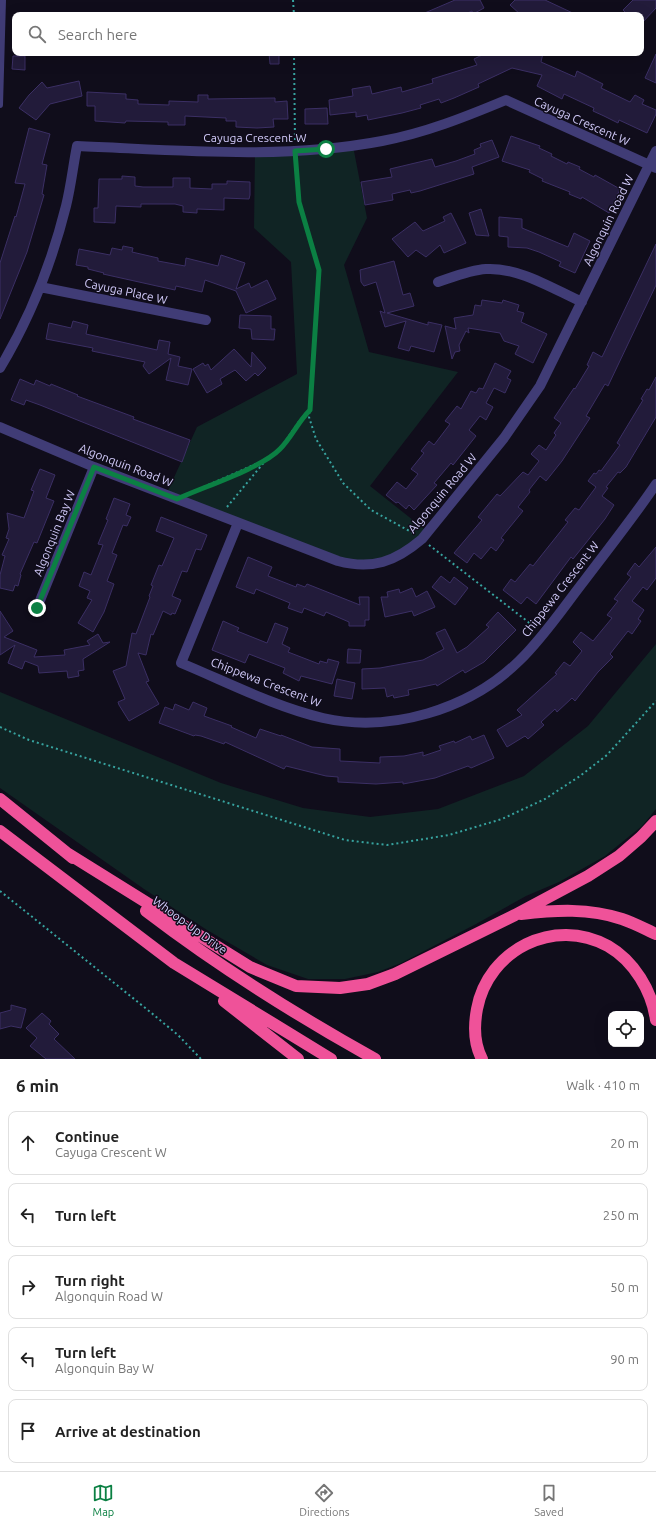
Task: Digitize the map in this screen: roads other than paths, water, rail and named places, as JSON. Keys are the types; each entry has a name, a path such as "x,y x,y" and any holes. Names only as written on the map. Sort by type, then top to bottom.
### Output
{"highway":[{"name":"Whoop-Up Drive","path":"0,799 67,854 185,941 256,988 375,1059"},
{"path":"67,854 220,950 250,967 296,986 340,988 368,984 395,974 515,915 588,876 618,856 656,822"},
{"path":"0,831 298,1059"},
{"path":"515,915 558,910 590,912 622,919 656,934"},
{"path":"482,1059 479,1053 474,1023 480,993 496,966 519,947 548,936 579,936 608,946 632,965 636,971 647,989 656,1020"},
{"path":"174,963 330,1059"}],"street":[{"name":"Cayuga Crescent W","path":"0,368 25,322 40,287 66,204 77,146 217,151 295,151 353,146 411,134 449,123 506,100 653,167"},
{"name":"Algonquin Road W","path":"0,427 94,467 338,561 354,565 372,565 390,560 407,552 422,539 522,412 554,360 582,302 653,167 656,151"},
{"path":"438,282 485,269 502,270 522,275 582,302"},
{"name":"Cayuga Place W","path":"40,287 206,320"},
{"name":"Algonquin Bay W","path":"37,608 94,467"},
{"name":"Chippewa Crescent W","path":"238,523 181,663 298,711 324,718 355,722 412,718 440,710 468,697 493,682 518,662 543,634 636,514 656,484"}],"lane":[{"path":"0,105 3,0"}]}
